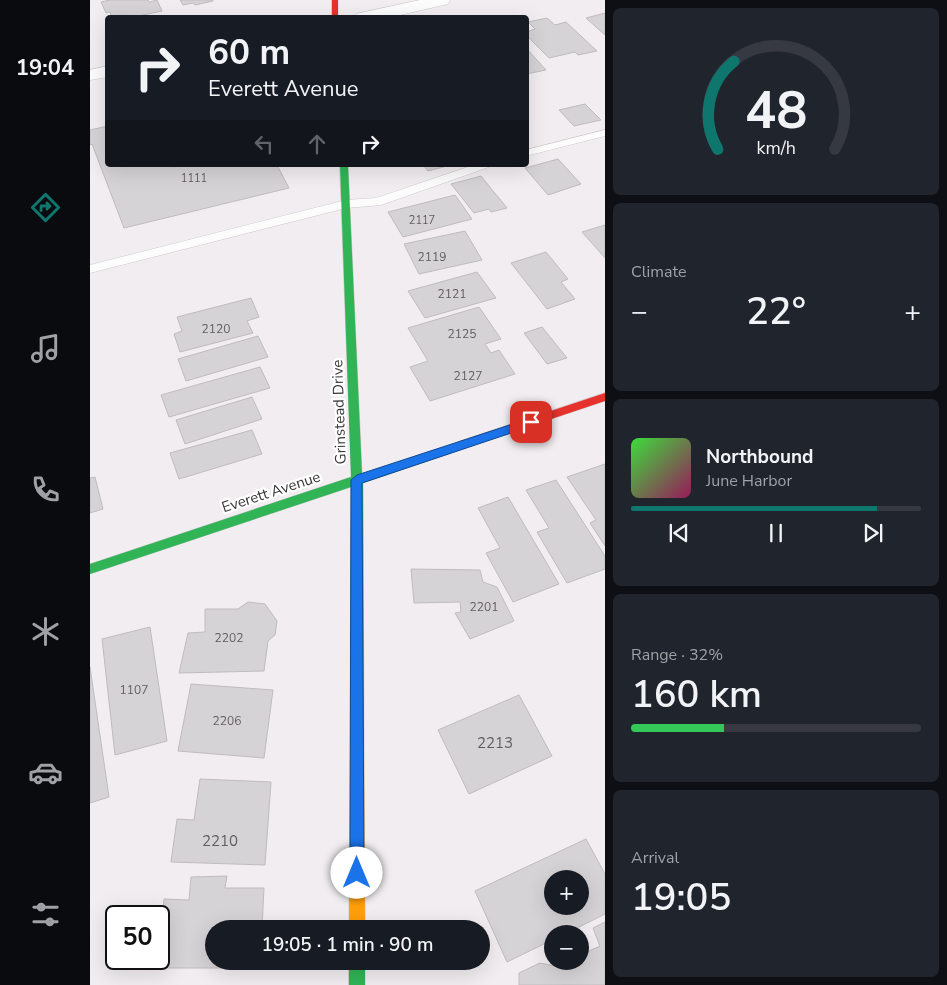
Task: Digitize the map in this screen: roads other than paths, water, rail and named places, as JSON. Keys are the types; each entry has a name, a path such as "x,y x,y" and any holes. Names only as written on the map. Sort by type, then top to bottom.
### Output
{"main road":[{"path":"335,0 336,15"},
{"name":"Grinstead Drive","path":"344,167 357,480 357,920"},
{"name":"Everett Avenue","path":"90,569 604,397"},
{"path":"357,970 357,985"}],"street":[{"path":"375,15 442,0"},
{"path":"90,75 105,72"}],"lane":[{"path":"529,152 604,133"},
{"path":"90,269 346,204 377,202 479,167"}]}
